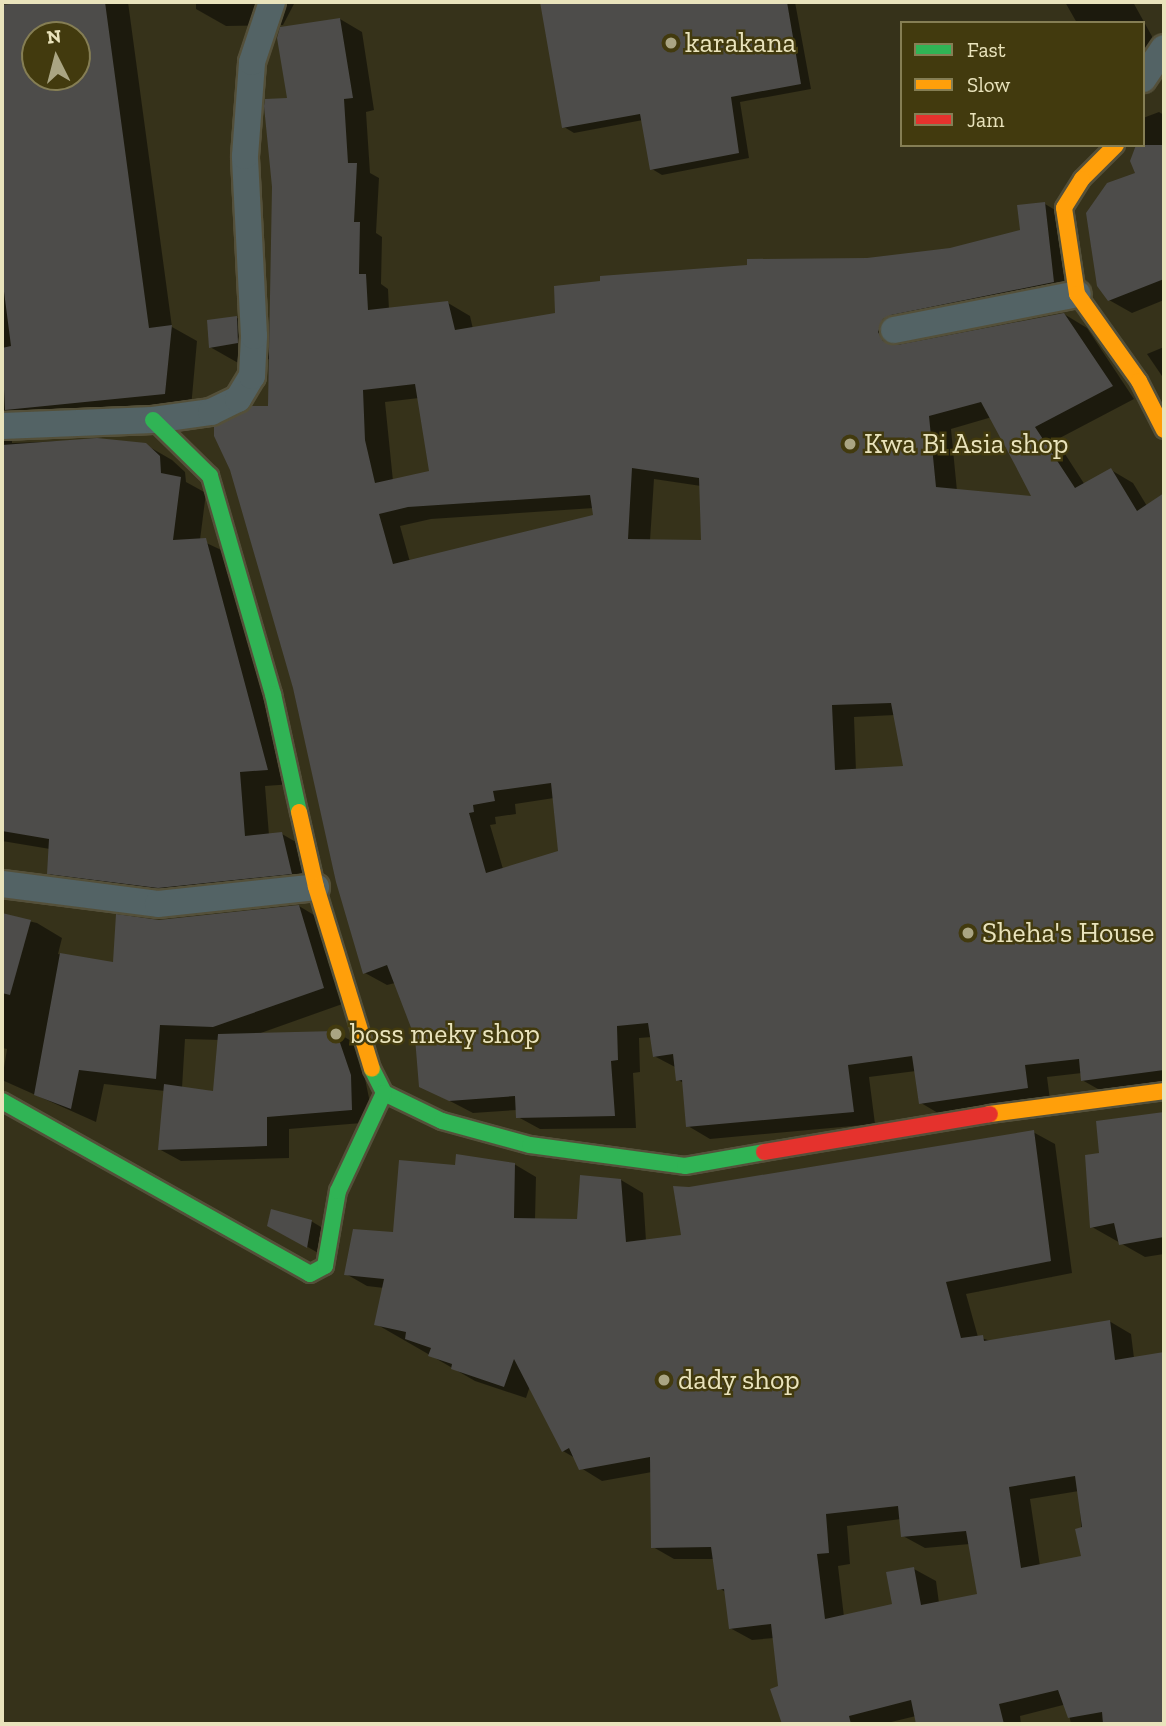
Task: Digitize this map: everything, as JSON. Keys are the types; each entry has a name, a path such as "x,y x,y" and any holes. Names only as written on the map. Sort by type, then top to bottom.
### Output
{"street":[{"path":"2,426 153,420 211,412 238,399 252,376 245,156 252,62 272,2"},
{"path":"1145,76 1164,48"},
{"path":"1114,147 1082,178 1064,208 1077,294 1139,381 1164,430"},
{"path":"894,330 1077,294"},
{"path":"153,420 210,476 273,694 316,887 365,1055 384,1093 442,1121 530,1145 685,1166 963,1118 1164,1091"},
{"path":"2,884 158,904 316,887"},
{"path":"2,1101 310,1274 325,1266 338,1191 384,1093"}],"building":[{"path":"28,2 105,2 149,328 172,325 165,394 5,410 2,348 11,346 2,276 2,5"},
{"name":"karakana","path":"540,2 787,2 801,84 731,97 739,153 650,170 640,114 562,128"},
{"path":"340,18 353,98 344,99 348,163 357,163 354,222 360,222 359,274 366,274 368,310 448,301 455,330 555,313 554,286 600,281 600,276 747,265 747,259 867,258 950,248 1020,230 1017,205 1045,202 1054,282 891,315 883,319 878,332 883,341 897,345 1064,313 1113,386 1035,427 1075,488 1111,468 1137,511 1164,493 1164,1070 1081,1081 1079,1059 1025,1065 1028,1088 919,1104 912,1056 848,1065 854,1112 686,1127 682,1080 676,1081 673,1054 653,1057 648,1023 617,1026 618,1060 611,1061 615,1116 516,1118 515,1096 449,1101 419,1087 415,1038 387,965 363,974 336,882 293,688 230,470 214,436 214,427 252,406 268,406 272,187 264,106 265,99 287,98 277,38 280,27","holes":["415,384 429,471 375,483 365,440 363,390","981,402 1031,496 936,487 929,416","632,468 699,478 701,540 628,539","590,495 593,515 393,564 379,514 408,507","891,703 903,766 835,770 832,705","551,783 558,851 486,873 469,813 474,812 473,805 495,801 493,791"]},
{"path":"1164,145 1164,279 1108,301 1097,286 1086,213 1107,183 1135,173 1130,161 1135,147"},
{"path":"237,316 238,343 209,348 207,320"},
{"path":"97,438 146,443 160,456 161,473 181,477 173,540 206,538 268,770 240,772 245,836 282,832 292,874 158,888 47,874 49,839 2,831 2,445"},
{"path":"299,905 324,988 213,1027 160,1025 156,1079 79,1070 71,1109 34,1095 60,953 113,962 116,914 159,920"},
{"path":"2,913 31,920 10,995 2,993"},
{"path":"336,1031 351,1075 352,1110 267,1117 267,1146 158,1150 164,1084 213,1091 218,1034"},
{"path":"1164,1112 1164,1237 1119,1245 1114,1223 1090,1228 1085,1155 1099,1153 1096,1121"},
{"path":"1034,1130 1051,1261 946,1282 961,1338 983,1335 984,1341 1110,1320 1115,1360 1164,1352 1164,1724 1103,1724 1102,1712 1068,1718 1058,1690 999,1704 1004,1724 916,1724 911,1700 849,1716 851,1724 782,1724 770,1689 778,1686 771,1624 729,1629 724,1589 717,1590 711,1547 651,1548 650,1457 579,1470 569,1448 562,1452 514,1359 504,1387 451,1369 452,1364 428,1356 431,1348 405,1339 406,1332 374,1325 384,1279 344,1275 353,1229 393,1232 399,1160 455,1165 456,1154 515,1163 514,1218 577,1219 580,1175 621,1179 626,1242 681,1235 673,1186 689,1187","holes":["1075,1476 1082,1527 1075,1529 1081,1556 1021,1568 1009,1487","898,1506 901,1537 966,1531 977,1594 921,1605 914,1567 886,1572 892,1604 825,1619 817,1554 829,1553 826,1514"]},
{"path":"271,1209 312,1220 307,1248 267,1226"}],"traffic: fast":[{"path":"153,420 210,476 273,694 299,812"},
{"path":"372,1069 384,1093 442,1121 530,1145 685,1166 764,1152"},
{"path":"2,1101 310,1274 325,1266 338,1191 384,1093"}],"traffic: slow":[{"path":"1114,147 1082,179 1064,208 1077,294 1139,381 1164,430"},
{"path":"299,812 316,887 372,1069"},
{"path":"990,1114 1164,1091"}],"traffic: jam":[{"path":"764,1152 990,1114"}],"place":[{"name":"karakana","path":"671,43"},
{"name":"Kwa Bi Asia shop","path":"850,444"},
{"name":"Sheha's House","path":"968,933"},
{"name":"boss meky shop","path":"336,1034"},
{"name":"dady shop","path":"664,1380"}]}
